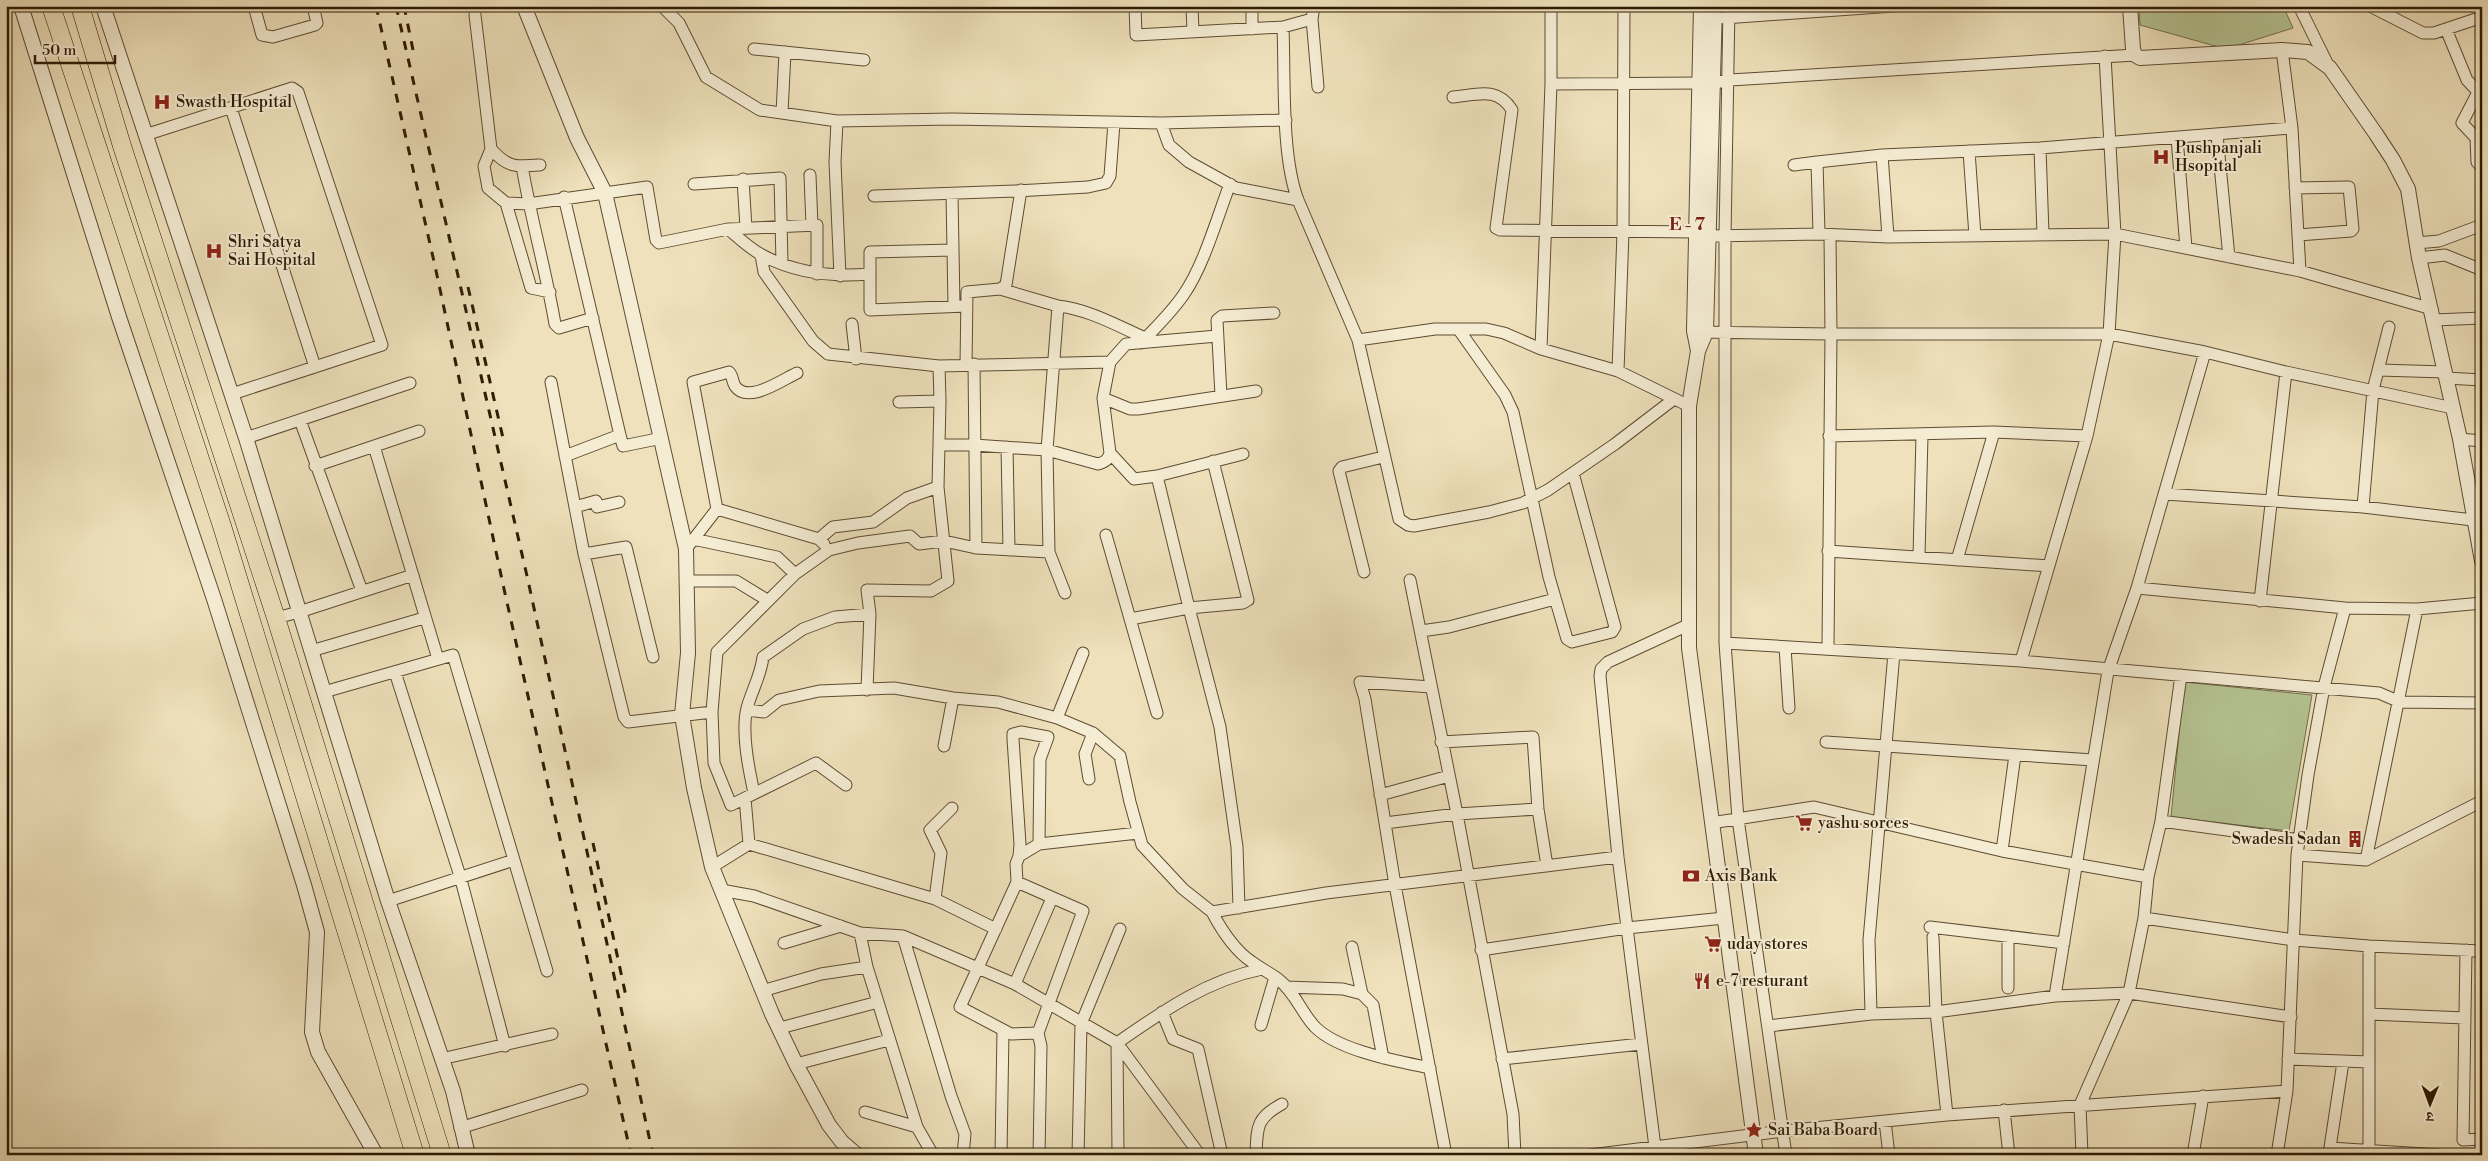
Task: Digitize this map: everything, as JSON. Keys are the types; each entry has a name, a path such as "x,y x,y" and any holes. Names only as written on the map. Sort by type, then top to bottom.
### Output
{"main road":[{"path":"51,6 222,526 415,1155"},
{"path":"80,6 125,155 276,618 442,1155"}],"street":[{"path":"21,6 119,317 214,599 304,885 317,932 312,1032 318,1052 376,1155"},
{"path":"104,6 246,438 388,900 454,1097 468,1155"},
{"path":"254,6 259,30 262,35 273,37 314,25 316,23 314,6"},
{"path":"524,6 577,138 605,193 662,438 690,544 688,653 682,715 694,788 712,867 762,990 796,1064 828,1125 842,1142 857,1155"},
{"path":"662,6 680,23 706,77 760,110 837,121 952,119 1161,123 1286,120"},
{"path":"1135,6 1136,35 1283,27 1312,19"},
{"path":"1192,6 1193,31"},
{"path":"1252,6 1252,29"},
{"path":"1314,6 1312,19 1318,87"},
{"path":"1541,349 1551,84 1551,6"},
{"path":"1618,371 1623,232 1624,6"},
{"path":"1756,1155 1711,823 1688,625 1689,406 1700,332 1708,13 1894,6"},
{"path":"2130,6 2135,55"},
{"path":"2299,6 2330,68 2393,160 2408,189 2418,258 2433,314 2460,439 2473,520 2482,561"},
{"path":"2370,6 2423,33 2434,33 2482,17"},
{"path":"1729,12 1730,80 1725,237 1725,643 1738,820 1786,1155"},
{"path":"475,15 491,149 484,166 488,188 506,203 531,288 550,292"},
{"path":"1283,27 1286,120 1291,181 1358,340 1397,516 1408,525 1490,512 1532,498 1616,444 1674,399"},
{"path":"2446,29 2467,80 2480,94 2462,122 2476,138 2477,162 2482,167"},
{"path":"754,49 864,60"},
{"path":"1551,84 1707,83 2104,56 2135,55 2140,58 2282,50 2308,52 2330,68"},
{"path":"2282,50 2292,128 2300,271"},
{"path":"782,113 785,52"},
{"path":"2021,661 2087,436 2108,334 2115,234 2104,56"},
{"path":"145,135 292,88 298,92 382,345 232,394"},
{"path":"1453,98 1489,93 1506,101 1512,110 1496,228 1500,230 1702,234 1725,237 2115,234 2300,271 2433,314 2482,318"},
{"path":"231,108 316,367"},
{"path":"837,121 835,162 840,276"},
{"path":"874,196 1088,187 1106,183 1110,176 1114,123"},
{"path":"1161,123 1169,145 1189,162 1236,188 1298,200"},
{"path":"1794,165 1882,154 2040,148 2292,128"},
{"path":"2217,135 2229,256"},
{"path":"2177,138 2186,248"},
{"path":"2040,148 2043,234"},
{"path":"491,149 502,162 522,166 540,165"},
{"path":"1969,150 1975,236"},
{"path":"1882,154 1888,237"},
{"path":"1817,162 1831,334 1828,648"},
{"path":"522,166 528,204 550,292 556,327 559,328 593,318"},
{"path":"810,175 812,226"},
{"path":"694,184 743,179 780,178 782,263"},
{"path":"743,179 746,228"},
{"path":"1143,341 1186,292 1208,245 1230,184"},
{"path":"506,203 528,204 564,197 647,187 656,240 659,243 728,229 818,226 817,274"},
{"path":"2296,188 2349,187 2352,229 2351,232 2298,235"},
{"path":"1000,289 1006,285 1021,190"},
{"path":"952,194 954,306"},
{"path":"564,197 623,446 662,438"},
{"path":"2416,243 2438,241 2482,225"},
{"path":"728,229 762,255 782,263 817,274 840,276 868,274"},
{"path":"953,250 870,252 868,274 870,310 966,306"},
{"path":"762,255 764,272 813,341 828,354 856,359 939,366 1110,362"},
{"path":"2418,258 2445,255 2482,270"},
{"path":"976,548 974,445 966,306 968,292 1000,289 1095,317 1143,341"},
{"path":"1058,306 1052,364 1048,450 1049,552 1065,593"},
{"path":"1221,396 1216,323 1219,317 1274,313"},
{"path":"852,324 856,359"},
{"path":"2363,507 2373,390 2389,328"},
{"path":"1358,340 1435,329 1486,329 1504,333 1541,349 1618,371 1689,406"},
{"path":"1459,330 1506,395 1513,412 1555,598 1569,641 1614,630 1615,624 1573,473"},
{"path":"1700,332 2108,334 2205,352 2286,372 2453,408"},
{"path":"939,445 974,445 1048,450 1098,464 1109,459 1110,453 1103,398 1110,362 1126,344 1217,336"},
{"path":"2055,996 2108,670 2137,588 2205,352"},
{"path":"867,690 870,614 867,590 931,591 948,581 938,487 939,366"},
{"path":"2379,370 2482,380"},
{"path":"690,544 718,509 693,382 729,372 736,386 741,390 760,392 797,373"},
{"path":"2260,601 2286,372"},
{"path":"551,382 584,554 624,717 628,722 712,712"},
{"path":"246,438 410,383"},
{"path":"1103,398 1130,409 1138,409 1256,391"},
{"path":"899,402 940,401"},
{"path":"300,420 315,466 362,591"},
{"path":"315,466 419,431"},
{"path":"1829,436 1994,432 2087,436"},
{"path":"1957,560 1994,432"},
{"path":"565,456 620,435"},
{"path":"1919,557 1922,435"},
{"path":"2460,439 2482,441"},
{"path":"374,446 424,618 438,659"},
{"path":"1007,447 1009,550"},
{"path":"1110,453 1134,479 1157,476 1243,454"},
{"path":"1364,572 1338,471 1342,467 1383,457"},
{"path":"1130,619 1188,608 1243,603 1248,600 1213,461"},
{"path":"1157,476 1188,608 1220,727 1237,847 1240,908"},
{"path":"819,539 833,527 873,522 907,498 938,487"},
{"path":"2164,494 2272,499 2473,520"},
{"path":"575,507 596,501 597,507 619,502"},
{"path":"718,509 819,539 829,550"},
{"path":"1106,535 1157,713"},
{"path":"846,784 816,763 731,805 714,763 712,712 717,652 795,574 829,550 858,543 910,536 919,544 944,541 976,548 1049,552"},
{"path":"690,544 777,557 795,574"},
{"path":"584,554 626,547 653,657"},
{"path":"1828,551 2048,566"},
{"path":"276,618 413,575"},
{"path":"688,580 736,581 767,600"},
{"path":"1410,580 1441,742 1457,814 1467,877 1513,1114 1515,1155"},
{"path":"2137,588 2345,608 2417,609 2482,603"},
{"path":"1421,631 1449,626 1555,598"},
{"path":"2278,1155 2287,1091 2297,855 2308,775 2324,687 2345,608"},
{"path":"2366,860 2400,702 2417,609"},
{"path":"749,844 747,710 761,671 763,657 803,629 835,617 870,614"},
{"path":"311,651 424,618"},
{"path":"1655,1147 1626,928 1600,684 1602,669 1608,662 1688,625"},
{"path":"1725,643 2021,661 2108,670 2324,687 2379,693 2400,702 2482,703"},
{"path":"1785,647 1790,708"},
{"path":"1039,844 1040,759 1082,653"},
{"path":"1871,1014 1869,940 1894,654"},
{"path":"324,692 453,655 547,971"},
{"path":"395,672 460,876 505,1046"},
{"path":"2082,1155 2080,1105 2129,993 2144,918 2148,877 2161,821 2181,675"},
{"path":"1431,687 1360,682 1365,699 1380,795 1446,1155"},
{"path":"747,710 764,712 779,700 818,691 894,688 953,698 998,702 1056,717 1093,733 1120,756 1142,845 1183,889 1212,912 1223,934 1249,961 1275,977 1292,992 1314,1026 1326,1035 1383,1058 1430,1068"},
{"path":"944,746 953,698"},
{"path":"1038,1033 1011,1034 960,1007 1017,882 1016,864 1020,844 1013,734 1021,732 1048,737"},
{"path":"1089,779 1085,754 1093,733"},
{"path":"1441,742 1533,737 1538,809 1547,866"},
{"path":"1826,742 2093,760"},
{"path":"2002,850 2015,755"},
{"path":"1380,795 1449,776"},
{"path":"2297,855 2366,860 2482,801"},
{"path":"1711,823 1814,807 2002,850 2148,877"},
{"path":"935,899 942,853 930,830 952,808"},
{"path":"1385,823 1457,814 1538,809"},
{"path":"2161,821 2300,840"},
{"path":"1018,856 1039,844 1138,833"},
{"path":"712,867 749,844 935,899 996,929"},
{"path":"1212,912 1326,893 1618,857"},
{"path":"388,900 514,860"},
{"path":"1017,882 1083,911 1038,1033 1041,1046 1039,1155"},
{"path":"721,890 754,896 860,933 903,936 1015,984 1048,1002 1082,1024 1117,1042 1200,1155"},
{"path":"1015,984 1052,898"},
{"path":"1481,950 1626,928 1724,918"},
{"path":"2144,918 2294,940 2369,946 2482,951"},
{"path":"784,943 840,926"},
{"path":"1078,1155 1082,1024 1120,929"},
{"path":"1947,1114 1936,1012 1931,932 2008,936 2064,943"},
{"path":"860,933 867,967 917,1127 933,1155"},
{"path":"903,936 950,1096 965,1134 963,1155"},
{"path":"2008,936 2008,988"},
{"path":"2369,946 2369,1149"},
{"path":"1352,947 1362,994"},
{"path":"2466,950 2463,1140 2482,1139"},
{"path":"762,990 821,974 867,967"},
{"path":"1117,1042 1162,1012 1214,982 1262,969"},
{"path":"1261,1025 1275,977"},
{"path":"1286,986 1343,989 1362,994 1373,1005 1383,1058"},
{"path":"1768,1026 1871,1014 1936,1012 2055,996 2129,993 2291,1017"},
{"path":"780,1028 878,1002"},
{"path":"1162,1012 1173,1039 1198,1049 1222,1155"},
{"path":"2369,1014 2465,1018"},
{"path":"1001,1155 1002,1030"},
{"path":"441,1059 552,1034"},
{"path":"796,1064 889,1040"},
{"path":"1117,1042 1118,1155"},
{"path":"1502,1059 1641,1044"},
{"path":"2288,1059 2369,1062"},
{"path":"2343,1062 2329,1151 2369,1149 2440,1155"},
{"path":"460,1128 582,1090"},
{"path":"1590,1155 1783,1131 1947,1114 2287,1091"},
{"path":"2193,1155 2203,1096"},
{"path":"1256,1155 1258,1124 1269,1111 1282,1104"},
{"path":"2004,1110 2009,1155"},
{"path":"865,1112 917,1127"},
{"path":"1885,1121 1889,1155"}],"green space":[{"path":"2139,6 2283,6 2293,28 2226,49 2140,25"},
{"path":"2184,682 2312,695 2289,831 2171,817"}],"railway":[{"path":"376,6 631,1155"},
{"path":"396,6 527,576 653,1155"},
{"path":"404,6 413,50"},
{"path":"468,287 503,438"},
{"path":"593,843 627,1001"}],"place":[{"name":"Swasth Hospital","path":"162,102"},
{"name":"Pushpanjali Hsopital","path":"2161,157"},
{"name":"Shri Satya Sai Hospital","path":"214,251"},
{"name":"yashu sorces","path":"1804,823"},
{"name":"Swadesh Sadan","path":"2355,839"},
{"name":"Axis Bank","path":"1691,876"},
{"name":"uday stores","path":"1713,944"},
{"name":"e-7 resturant","path":"1702,981"},
{"name":"Sai Baba Board","path":"1754,1130"}],"district":[{"name":"E - 7","path":"1687,224"}]}
